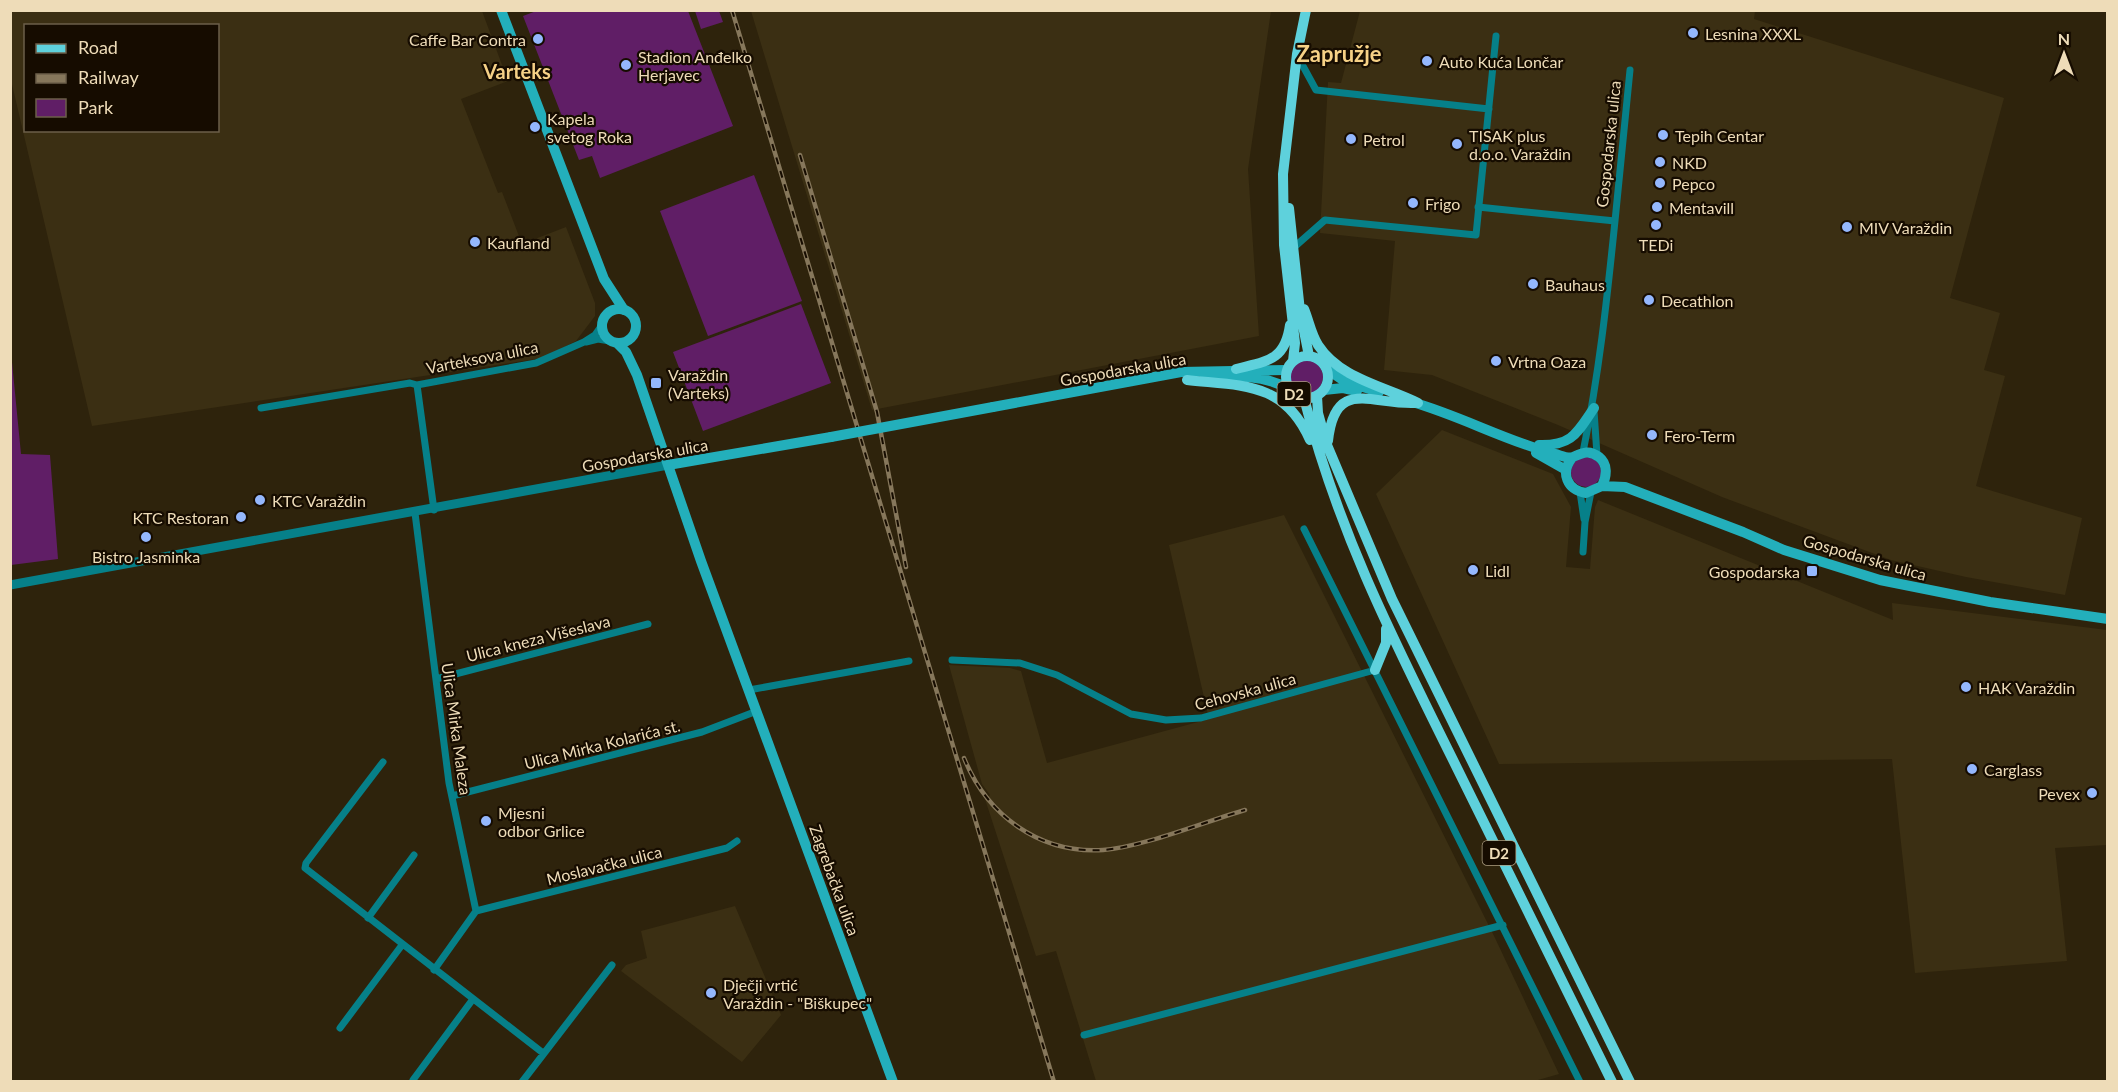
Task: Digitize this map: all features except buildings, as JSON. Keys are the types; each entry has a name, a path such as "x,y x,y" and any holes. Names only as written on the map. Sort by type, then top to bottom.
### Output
{"main road":[{"name":"Zagrebačka ulica","path":"501,10 604,279 608,303 603,334 626,352 637,375 748,690 892,1082"},
{"name":"D2","path":"1306,10 1297,54 1286,155 1282,220 1295,343 1290,365 1289,389 1304,398 1322,447 1392,598 1630,1082"},
{"name":"D2","path":"1286,155 1292,249 1309,356"},
{"name":"Zagrebačka ulica","path":"604,279 624,310 635,320 633,348 637,375"},
{"path":"1298,298 1314,338 1328,357 1360,380 1394,391 1520,444 1572,458"},
{"path":"604,320 615,309 624,310"},
{"path":"1236,369 1270,360 1280,353 1288,338 1290,310"},
{"path":"614,343 628,342 635,334"},
{"name":"D2","path":"1290,365 1309,356 1320,360 1328,370 1329,377 1320,393 1317,413 1322,447 1340,518 1386,625 1612,1082"},
{"name":"Gospodarska ulica","path":"668,465 1201,370 1290,365"},
{"path":"1328,370 1344,381 1418,403"},
{"path":"1159,377 1242,384 1264,390 1282,401 1322,447"},
{"name":"Gospodarska ulica","path":"1186,380 1258,377 1275,381 1289,389"},
{"path":"1320,393 1343,388 1392,396"},
{"name":"D2","path":"1304,398 1320,393"},
{"path":"1322,447 1331,417 1345,401 1363,398 1395,404 1418,403"},
{"path":"1520,444 1555,446 1569,440 1594,408"},
{"path":"1520,444 1566,470"},
{"path":"1597,455 1583,452 1572,458 1566,470 1569,484 1586,492 1602,486 1606,473"},
{"name":"Gospodarska ulica","path":"1597,455 1602,460 1606,473 1625,487 1784,550 1880,580 1979,600 2108,619"},
{"name":"Gospodarska ulica","path":"1602,486 1625,487"},
{"path":"1375,670 1386,643 1386,625"}],"street":[{"path":"1292,249 1325,220 1476,235 1496,36"},
{"path":"1297,54 1316,90 1489,109"},
{"name":"Gospodarska ulica","path":"1583,452 1594,408 1630,70"},
{"name":"Gospodarska ulica","path":"1478,207 1615,220"},
{"name":"Varteksova ulica","path":"261,408 417,385 536,363 584,342 595,335 604,320"},
{"name":"Varteksova ulica","path":"584,342 598,339 614,343"},
{"name":"Varteksova ulica","path":"417,385 434,510"},
{"name":"Gospodarska ulica","path":"1594,408 1597,455"},
{"name":"Gospodarska ulica","path":"10,585 434,510 668,465"},
{"path":"1583,552 1586,492"},
{"path":"1584,522 1586,492"},
{"name":"Ulica Mirka Maleza","path":"415,513 452,796 476,911"},
{"path":"1304,529 1580,1082"},
{"name":"Ulica kneza Višeslava","path":"436,679 648,624"},
{"name":"Cehovska ulica","path":"952,660 1020,663 1057,675 1131,714 1166,720 1201,718 1375,670"},
{"path":"748,690 909,661"},
{"name":"Ulica Mirka Kolarića st.","path":"452,796 702,732 757,711"},
{"path":"383,762 304,866 307,872 543,1053"},
{"name":"Moslavačka ulica","path":"476,911 727,848 737,841"},
{"path":"368,918 414,855"},
{"path":"434,970 476,911"},
{"path":"1084,1035 1503,925"},
{"path":"340,1028 402,945"},
{"path":"522,1082 612,965"},
{"path":"413,1080 472,999"}],"shaded area":[{"name":"Varteks","path":"10,11 482,11 508,81 461,99 498,193 502,192 522,244 566,227 595,303 595,316 576,341 543,358 92,426 11,80"},
{"path":"751,11 1271,11 1248,169 1259,336 872,410"},
{"path":"1360,11 1755,11 1754,19 2004,98 1950,298 2000,313 1984,370 2005,376 1976,486 2082,518 2065,595 1966,577 1891,560 1722,497 1558,425 1432,375 1384,370 1395,241 1320,233 1328,82 1341,83"},
{"path":"1442,430 1553,474 1571,507 1566,567 1590,569 1595,507 1598,500 1893,620 1892,603 2107,630 2107,845 2055,848 2067,961 1915,973 1892,759 1499,764 1376,494"},
{"path":"1284,515 1495,938 1559,1074 1531,1082 1096,1081 1056,951 1036,956 985,799 990,795 982,784 949,665 1010,668 1021,671 1047,763 1209,719 1169,545"},
{"name":"Dječji vrtić Varaždin - \"Biškupec\"","path":"735,906 781,1015 742,1062 621,971 626,965 647,958 641,931"}],"green space":[{"name":"Stadion Anđelko Herjavec","path":"539,10 688,11 733,126 600,178 592,156 579,160 523,16"},
{"path":"695,11 719,11 723,22 701,29"},
{"path":"754,175 802,301 708,336 660,211"},
{"path":"801,304 831,383 703,431 673,352"},
{"path":"11,352 21,454 50,455 58,559 11,565"},
{"path":"1306,360 1318,365 1323,377 1318,389 1306,394 1294,389 1289,377 1294,365"},
{"path":"1586,457 1597,461 1601,472 1597,483 1586,487 1575,483 1571,472 1575,461"}],"railway":[{"path":"732,10 1054,1082"},
{"path":"800,155 877,412 906,567"},
{"path":"964,758 986,797 1018,827 1037,838 1080,850 1103,850 1136,844 1245,810"}],"place":[{"name":"Lesnina XXXL","path":"1693,33"},
{"name":"Caffe Bar Contra","path":"538,39"},
{"name":"Auto Kuća Lončar","path":"1427,61"},
{"name":"Stadion Anđelko Herjavec","path":"626,65"},
{"name":"Kapela svetog Roka","path":"535,127"},
{"name":"Tepih Centar","path":"1663,135"},
{"name":"Petrol","path":"1351,139"},
{"name":"TISAK plus d.o.o. Varaždin","path":"1457,144"},
{"name":"NKD","path":"1660,162"},
{"name":"Pepco","path":"1660,183"},
{"name":"Frigo","path":"1413,203"},
{"name":"Mentavill","path":"1657,207"},
{"name":"TEDi","path":"1656,225"},
{"name":"MIV Varaždin","path":"1847,227"},
{"name":"Kaufland","path":"475,242"},
{"name":"Bauhaus","path":"1533,284"},
{"name":"Decathlon","path":"1649,300"},
{"name":"Vrtna Oaza","path":"1496,361"},
{"name":"Varaždin (Varteks)","path":"656,383"},
{"name":"Fero-Term","path":"1652,435"},
{"name":"KTC Varaždin","path":"260,500"},
{"name":"KTC Restoran","path":"241,517"},
{"name":"Bistro Jasminka","path":"146,537"},
{"name":"Lidl","path":"1473,570"},
{"name":"Gospodarska","path":"1812,571"},
{"name":"HAK Varaždin","path":"1966,687"},
{"name":"Carglass","path":"1972,769"},
{"name":"Pevex","path":"2092,793"},
{"name":"Mjesni odbor Grlice","path":"486,821"},
{"name":"Dječji vrtić Varaždin - \"Biškupec\"","path":"711,993"}],"district":[{"name":"Zapružje","path":"1339,53"},
{"name":"Varteks","path":"517,71"}]}
